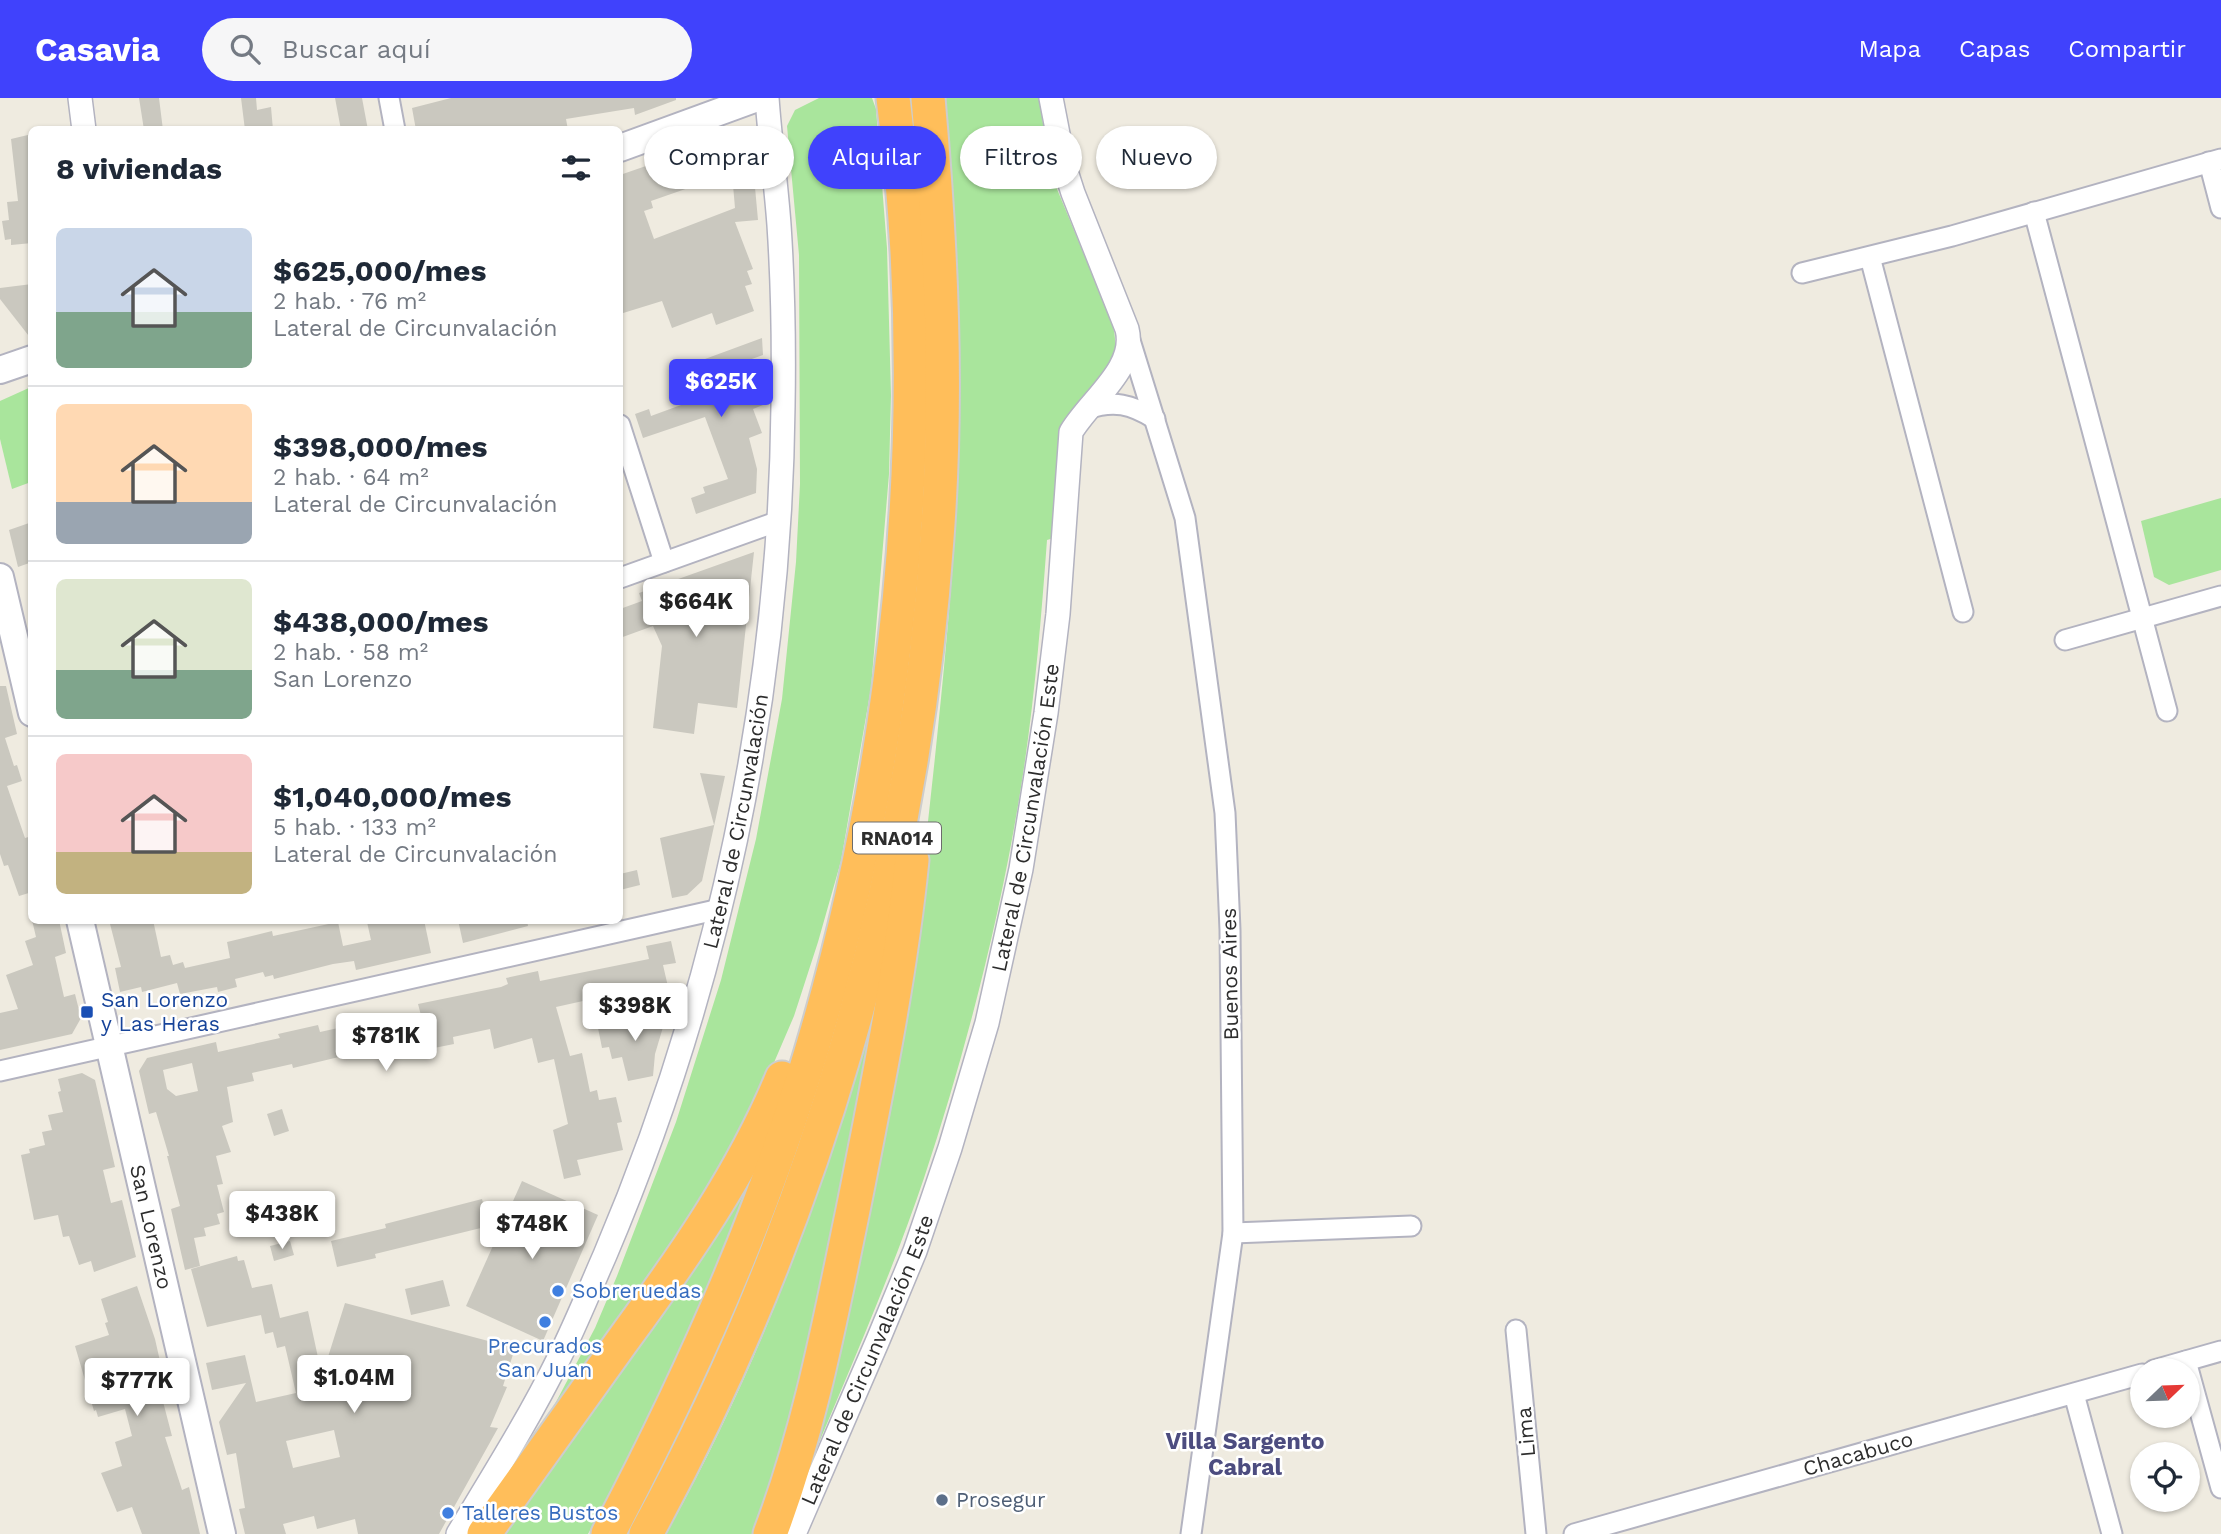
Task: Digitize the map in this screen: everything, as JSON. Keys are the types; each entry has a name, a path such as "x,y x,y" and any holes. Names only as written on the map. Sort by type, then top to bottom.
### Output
{"highway":[{"name":"RNA014","path":"646,1534 683,1464 748,1325 782,1241 822,1128 855,1018 884,903 927,654 939,515 942,334 939,232 928,98"},
{"name":"RNA014","path":"608,1534 684,1387 746,1240 800,1087 855,880 881,741 894,646 905,507 909,385 908,312 903,206 893,100"},
{"path":"770,1534 797,1460 823,1356 883,1057 905,928 911,874 927,654"},
{"path":"484,1534 683,1257 744,1160 768,1114 838,950"}],"main road":[{"path":"623,147 757,98"},
{"path":"0,370 28,360"},
{"path":"0,577 4,613 28,699"},
{"name":"San Lorenzo","path":"81,924 222,1534"}],"street":[{"path":"80,98 84,126"},
{"path":"389,98 394,126"},
{"name":"Lateral de Circunvalación","path":"458,1534 508,1452 560,1357 617,1227 678,1057 720,909 745,792 766,659 779,521 783,410 782,280 767,98"},
{"path":"1051,98 1073,193 1129,337"},
{"path":"1802,273 1870,257 2215,160 2221,208"},
{"path":"2034,212 2166,711"},
{"path":"1870,257 1963,612"},
{"name":"Lateral de Circunvalación Este","path":"793,1534 915,1251 987,1023 1021,869 1045,724 1058,614 1069,441 1071,432 1087,409 1120,369 1128,350 1129,337"},
{"name":"Buenos Aires","path":"1129,337 1185,518 1225,813 1230,930 1233,1233 1191,1534"},
{"path":"1087,409 1101,404 1121,403 1139,409 1155,419"},
{"path":"623,434 664,562"},
{"path":"623,577 779,521"},
{"path":"2065,640 2221,596"},
{"path":"0,1070 720,909"},
{"path":"1233,1233 1411,1226"},
{"name":"Lima","path":"1516,1329 1536,1534"},
{"path":"2196,1358 2221,1351"},
{"name":"Chacabuco","path":"1574,1534 2130,1378"},
{"path":"2074,1394 2112,1534"},
{"path":"2200,1412 2221,1488"}],"green space":[{"path":"819,98 872,98 877,126 808,126 808,189 882,189 887,248 891,395 889,474 871,688 841,861 794,1016 757,1102 712,1189 546,1421 595,1328 676,1122 721,980 756,839 782,699 796,562 800,484 799,255 793,189 794,126 787,126 795,110"},
{"path":"944,98 1039,98 1043,126 960,126 960,189 1057,189 1112,322 1115,352 1113,362 1059,435 1054,538 1047,540 1037,664 1021,787 1003,886 968,1033 909,1220 792,1507 922,876 947,630 959,446 959,312"},
{"path":"28,388 28,483 12,489 0,439 0,401"},
{"path":"2221,498 2221,570 2169,585 2154,577 2141,521"},
{"path":"874,1011 838,1252 762,1534 666,1534 730,1409 786,1279 834,1145"},
{"path":"752,1173 699,1312 635,1446 588,1534 491,1534"}],"building":[{"path":"139,98 159,98 162,126 143,126"},
{"path":"241,98 256,98 257,110 271,107 273,126 244,126"},
{"path":"335,98 362,98 367,126 340,126"},
{"path":"451,98 676,98 635,115 634,108 566,119 567,126 415,126 412,108"},
{"path":"28,135 28,243 11,245 11,239 5,240 2,221 9,220 7,202 18,201 11,139"},
{"path":"644,167 644,189 685,189 651,201 653,208 644,211 654,239 735,208 733,189 755,189 758,220 735,222 753,269 747,271 752,284 745,286 754,311 716,325 712,313 672,328 662,301 623,313 623,174"},
{"path":"28,284 28,335 0,299 0,288"},
{"path":"762,338 763,355 749,360 763,398 763,405 753,409 762,433 749,438 757,469 756,493 696,514 691,498 705,493 703,487 728,479 705,417 643,438 635,414 649,409 651,416 681,405 679,399 696,393 686,366"},
{"path":"28,523 28,563 18,567 9,530"},
{"path":"754,552 737,708 698,703 694,734 653,728 662,646 653,626 623,637 623,608 642,601 639,593"},
{"path":"0,686 6,686 17,734 5,738 22,781 7,786 25,838 28,837 28,893 19,896 8,865 4,866 0,854"},
{"path":"700,773 725,776 702,881 687,895 672,898 660,838 714,825"},
{"path":"637,870 640,885 623,889 623,873"},
{"path":"33,924 60,924 66,953 55,957 64,997 75,994 81,1018 72,1034 0,1050 0,1013 18,1009 6,975 33,965 25,941 36,937"},
{"path":"110,924 154,924 161,957 170,955 173,965 183,962 185,968 230,958 227,942 272,931 273,936 329,924 338,924 343,946 371,940 367,924 425,924 431,953 356,970 354,961 274,979 273,975 265,977 263,972 235,979 237,987 218,992 217,987 180,994 177,983 142,992 141,987 120,992 115,968 121,967"},
{"path":"459,924 528,924 528,926 463,943"},
{"path":"671,941 676,963 663,965 669,991 631,999 629,987 600,994 601,997 556,1007 570,1056 582,1053 590,1092 597,1090 599,1100 616,1097 622,1122 617,1123 623,1150 577,1160 581,1175 564,1179 553,1130 568,1124 554,1059 538,1063 532,1038 494,1049 490,1029 453,1037 454,1044 429,1049 428,1046 391,1055 389,1045 293,1068 292,1064 252,1073 254,1081 227,1087 233,1122 222,1126 231,1152 216,1156 223,1184 217,1185 224,1212 217,1214 220,1224 204,1228 206,1236 194,1238 200,1266 185,1270 171,1209 180,1206 169,1156 156,1112 149,1114 139,1071 147,1058 216,1042 218,1052 280,1038 278,1034 318,1025 320,1032 361,1023 363,1030 422,1019 418,1004 501,987 508,984 506,978 538,971 540,981 649,959 646,946","holes":["192,1063 198,1091 176,1096 167,1089 163,1070"]},
{"path":"632,1008 666,1017 655,1054 653,1076 628,1081 622,1057 612,1059 609,1047 602,1048 598,1028 635,1019"},
{"path":"82,1073 95,1080 115,1167 103,1170 111,1203 122,1200 136,1257 94,1272 91,1261 79,1265 69,1236 63,1237 58,1215 34,1220 21,1155 30,1153 29,1149 45,1145 42,1132 52,1130 48,1115 63,1112 58,1079"},
{"path":"282,1109 289,1131 274,1136 267,1114"},
{"path":"522,1181 598,1215 543,1341 466,1306"},
{"path":"482,1199 489,1226 375,1254 376,1258 337,1267 331,1241 386,1228 385,1224"},
{"path":"290,1241 294,1255 274,1261 270,1246"},
{"path":"237,1256 238,1261 244,1260 252,1288 272,1284 280,1318 308,1311 322,1376 345,1303 515,1348 503,1386 507,1387 490,1427 498,1428 439,1534 358,1534 355,1519 317,1529 314,1516 283,1524 286,1534 245,1534 239,1509 245,1508 236,1453 227,1455 219,1422 246,1383 212,1390 206,1363 245,1355 256,1402 296,1393 285,1346 277,1348 273,1332 265,1334 261,1315 207,1327 191,1269","holes":["334,1430 340,1457 293,1468 286,1441"]},
{"path":"443,1280 450,1306 411,1315 405,1289"},
{"path":"137,1286 155,1339 167,1392 161,1394 172,1436 165,1437 182,1490 189,1487 200,1534 142,1534 132,1507 117,1512 101,1473 122,1466 115,1442 132,1436 125,1409 98,1417 96,1410 94,1411 75,1346 109,1335 101,1299"}],"place":[{"name":"San Lorenzo y Las Heras","path":"87,1012"},
{"name":"Sobreruedas","path":"558,1291"},
{"name":"Precurados San Juan","path":"545,1322"},
{"name":"Prosegur","path":"942,1500"},
{"name":"Talleres Bustos","path":"448,1513"}],"district":[{"name":"Villa Sargento Cabral","path":"1245,1454"}]}
